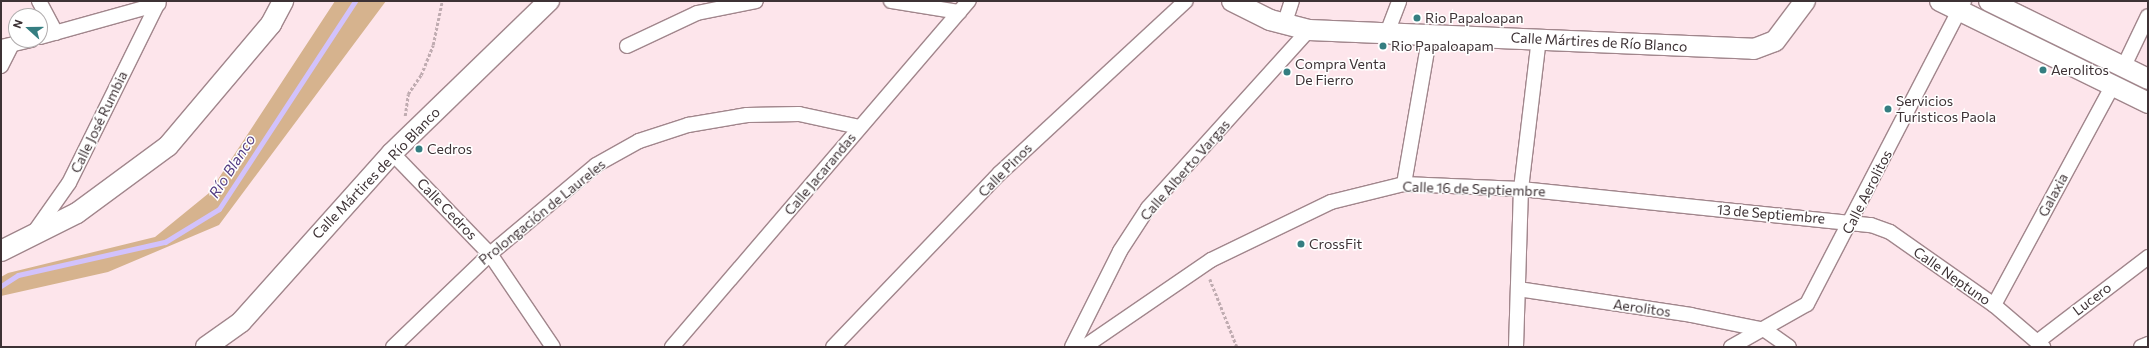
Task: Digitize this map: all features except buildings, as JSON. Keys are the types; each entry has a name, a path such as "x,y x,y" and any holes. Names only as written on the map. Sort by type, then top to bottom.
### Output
{"main road":[{"path":"12,245 77,213 168,146 271,24 283,1"},
{"name":"Calle Mártires de Río Blanco","path":"206,347 241,322 392,153 550,1"},
{"name":"Calle Mártires de Río Blanco","path":"1232,1 1284,25 1309,30 1754,49 1775,41 1805,1"},
{"path":"1940,1 1962,5 2148,103"},
{"path":"1989,1 2148,78"}],"street":[{"path":"39,1 56,33"},
{"path":"627,46 697,13 756,1"},
{"path":"890,1 959,12"},
{"name":"Calle Jacarandas","path":"672,347 859,127 969,1"},
{"name":"Calle Pinos","path":"833,347 1000,173 1186,1"},
{"path":"1284,25 1292,1"},
{"path":"1387,33 1399,1"},
{"path":"48,35 158,2"},
{"name":"Calle José Rumbia","path":"12,245 69,183 158,2"},
{"name":"Calle Aerolitos","path":"1731,347 1765,330 1807,304 1853,221 1962,5"},
{"path":"2124,66 2148,16"},
{"name":"Calle Alberto Vargas","path":"1072,347 1120,251 1148,208 1309,30"},
{"path":"1404,184 1430,34"},
{"path":"1516,347 1521,189 1538,39"},
{"path":"1,66 6,46"},
{"name":"Galaxia","path":"1994,305 2113,85"},
{"name":"Prolongación de Laureles","path":"394,347 490,254 596,165 639,141 688,125 747,115 799,114 859,127"},
{"name":"Calle Cedros","path":"392,153 490,254 553,347"},
{"name":"Calle 16 de Septiembre","path":"1084,347 1204,264 1331,202 1404,184 1521,189 1689,206"},
{"name":"13 de Septiembre","path":"1689,206 1853,221"},
{"name":"Calle Neptuno","path":"1853,221 1890,232 1994,305 2040,345"},
{"name":"Lucero","path":"2040,345 2148,257"},
{"name":"Aerolitos","path":"1518,289 1691,315 1765,330"},
{"path":"1765,330 1789,347"},
{"path":"2141,347 2148,344"}],"path":[{"path":"402,124 408,94 421,75 433,45 442,1"},
{"path":"1204,264 1237,347"}],"shaded area":[{"path":"335,1 386,1 219,225 108,272 1,296 1,277 8,273 155,237 209,193"}],"waterway":[{"name":"Río Blanco","path":"1,286 18,275 165,242 219,209 355,1"}],"place":[{"name":"Rio Papaloapan","path":"1417,18"},
{"name":"Rio Papaloapam","path":"1383,46"},
{"name":"Aerolitos","path":"2043,70"},
{"name":"Compra Venta De Fierro","path":"1287,72"},
{"name":"Servicios Turisticos Paola","path":"1888,109"},
{"name":"Cedros","path":"419,149"},
{"name":"CrossFit","path":"1301,244"}]}
